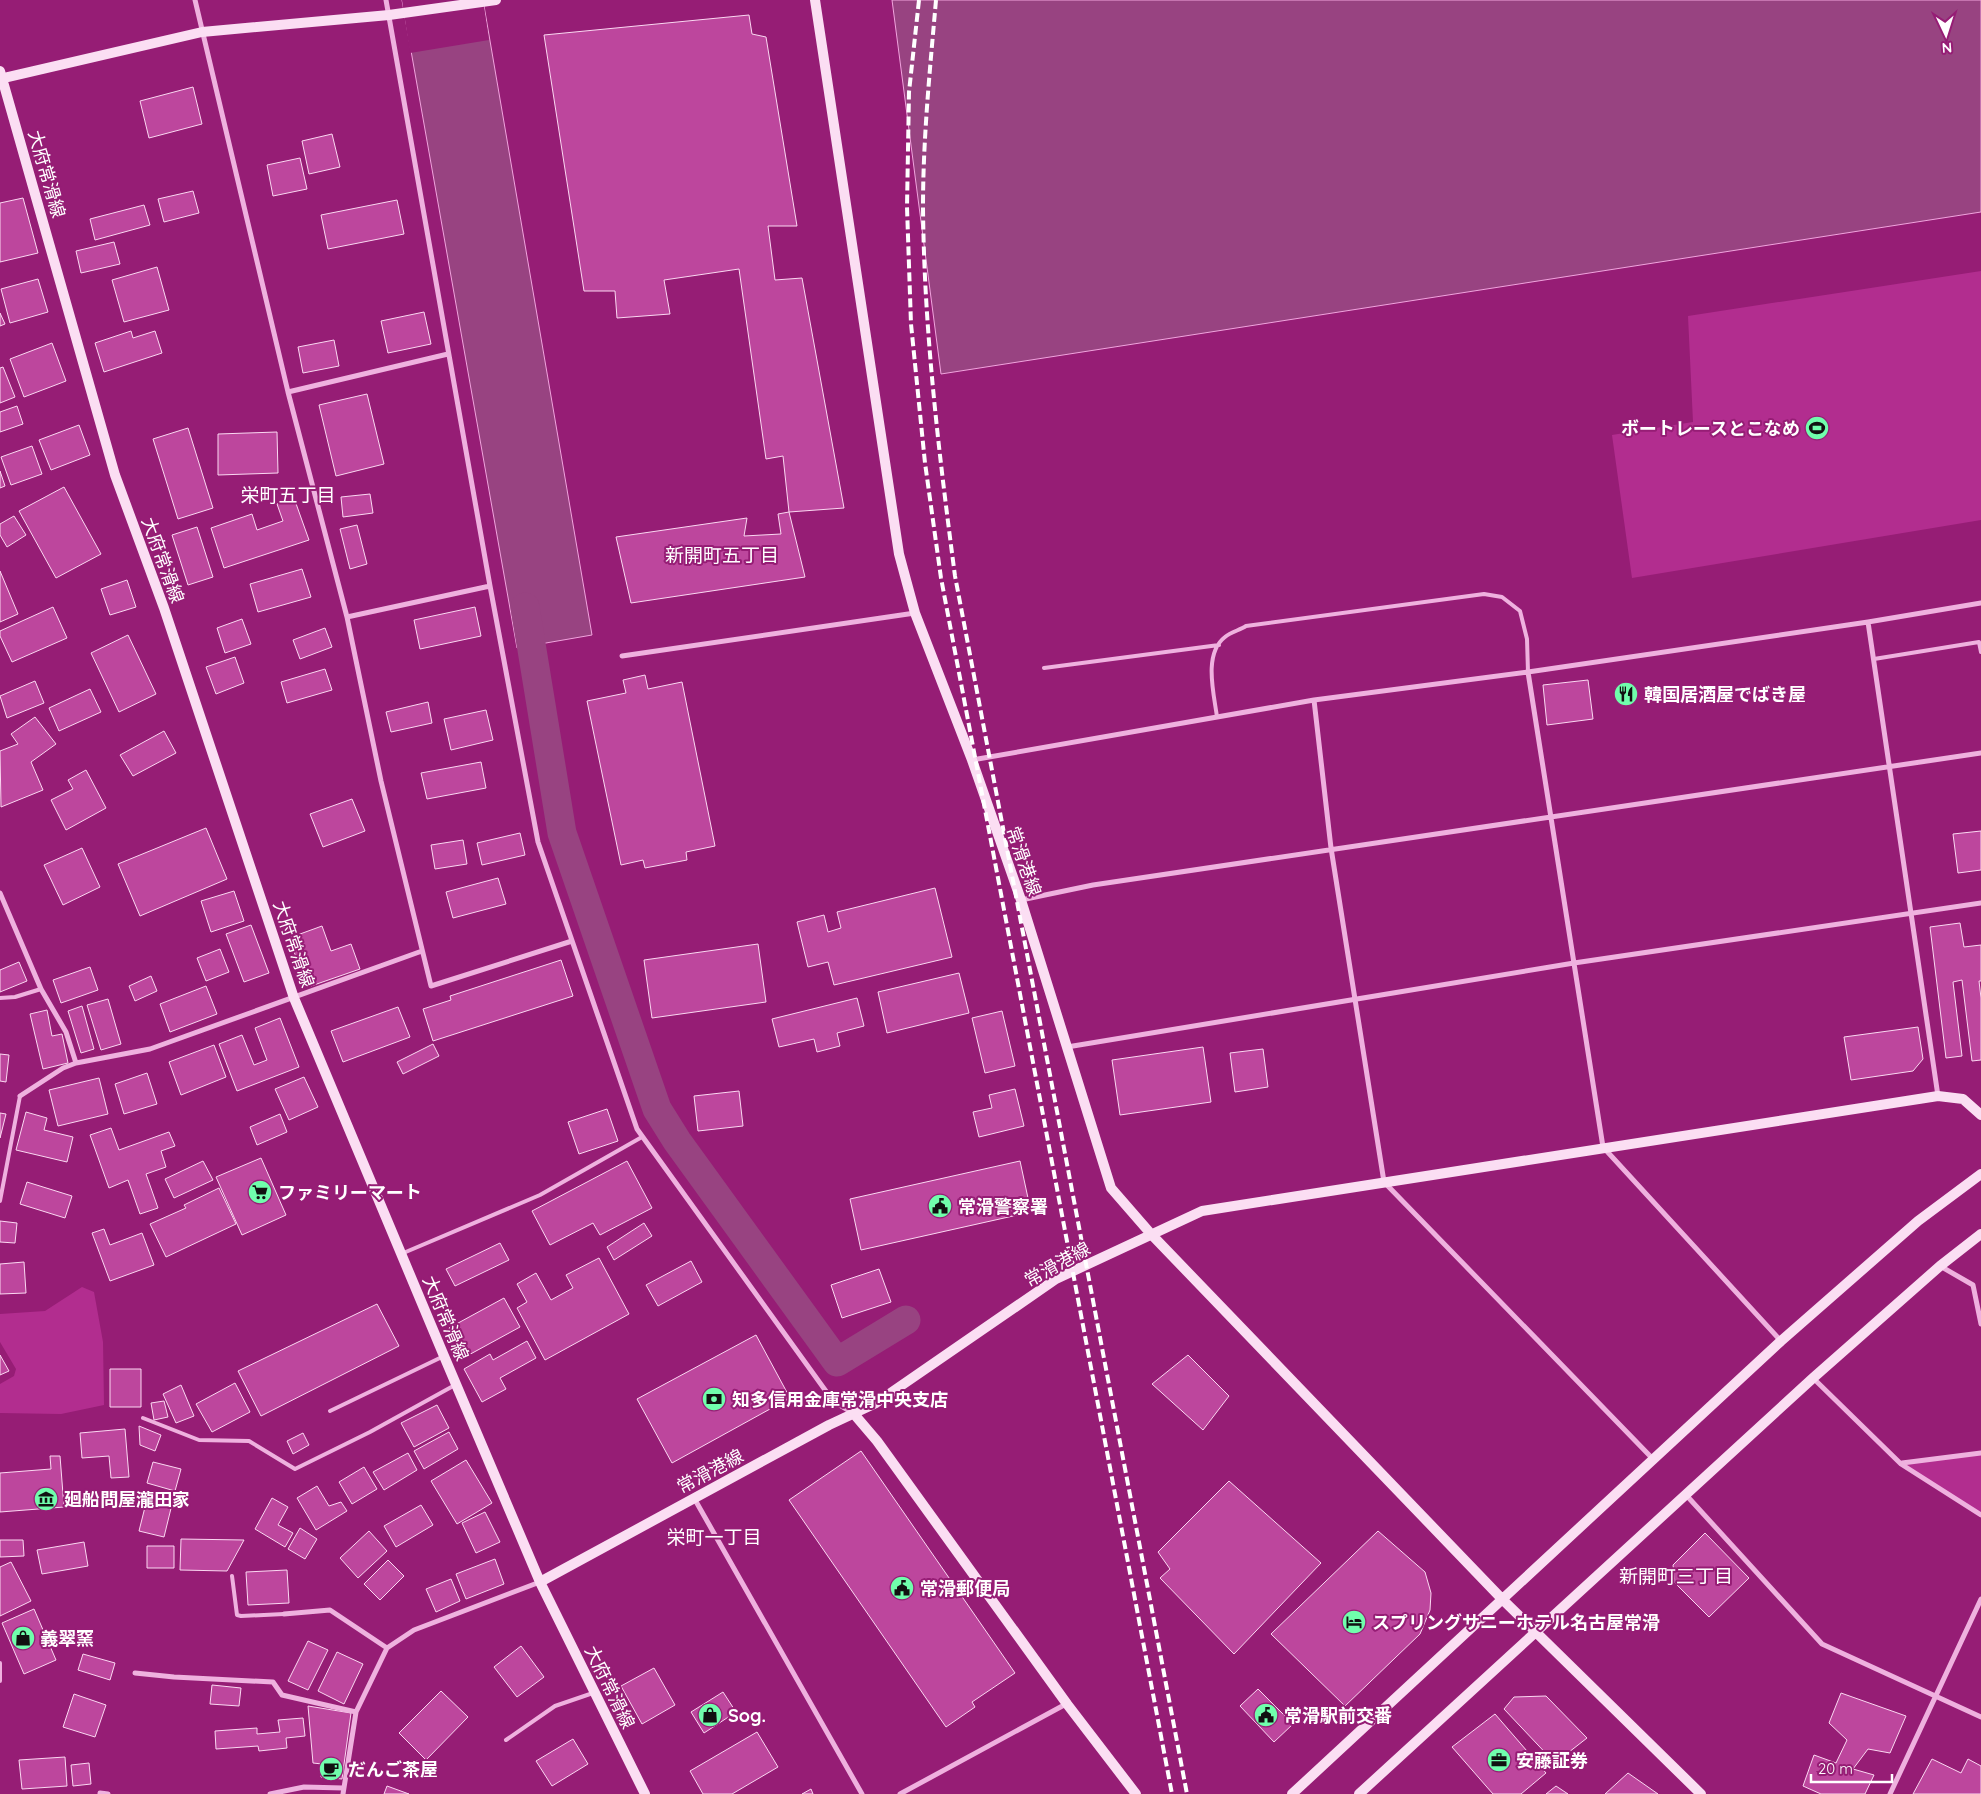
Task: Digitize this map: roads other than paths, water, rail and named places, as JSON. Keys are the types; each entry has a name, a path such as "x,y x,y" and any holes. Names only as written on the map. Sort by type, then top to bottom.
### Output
{"street":[{"path":"195,0 288,392 347,617 381,781 431,986 572,941"},
{"path":"386,0 393,15 448,354 538,842 637,1129 833,1401 854,1414 877,1441 1067,1704 1136,1794"},
{"path":"1,77 202,32 393,15 492,0"},
{"name":"常滑港線","path":"540,1582 694,1498 876,1404 1056,1279 1150,1234 1111,1188 1021,900 972,760 915,613 899,554 815,0"},
{"name":"大府常滑線","path":"1,77 116,475 164,608 294,998 540,1582 645,1794"},
{"path":"288,392 448,354"},
{"path":"347,617 490,586"},
{"path":"972,760 1314,700 1528,672 1868,622 1981,603"},
{"path":"622,656 915,613"},
{"path":"1868,622 1938,1096"},
{"path":"1528,672 1603,1147 1780,1341"},
{"path":"1314,700 1331,848 1384,1182 1652,1458"},
{"path":"1021,900 1092,885 1331,848 1551,818 1981,752"},
{"path":"0,893 41,989 66,1032 76,1064"},
{"path":"1067,1047 1574,963 1981,903"},
{"path":"20,1096 63,1068 150,1049 422,951"},
{"path":"1701,1794 1535,1633 1150,1234 1202,1211 1938,1096 1963,1099 1981,1114"},
{"path":"1292,1794 1780,1341 1918,1221 1981,1174"},
{"path":"1359,1794 1813,1378 1940,1266 1981,1234"},
{"path":"1940,1266 1973,1285 1981,1283"},
{"path":"1973,1285 1981,1324"},
{"path":"1813,1378 1902,1464 1981,1514"},
{"path":"1902,1464 1981,1453"},
{"path":"1686,1496 1822,1644 1981,1717"},
{"path":"694,1498 862,1794"},
{"path":"343,1794 356,1712 388,1648 414,1630 540,1582"},
{"path":"1890,1794 1981,1598"},
{"path":"284,1614 330,1610 388,1648"},
{"path":"135,1673 273,1682 282,1695 356,1712"},
{"path":"900,1794 1067,1704"},
{"path":"270,1794 304,1787 343,1788"},
{"path":"100,1793 108,1794"}],"lane":[{"path":"1217,717 1212,676 1214,654 1224,638 1246,626 1484,594 1502,597 1520,611 1527,639 1528,672"},
{"path":"1874,659 1980,642 1981,652"},
{"path":"1044,668 1219,645"},
{"path":"0,998 15,997 41,989"},
{"path":"0,1201 20,1096"},
{"path":"401,1254 540,1195 642,1137"},
{"path":"330,1411 444,1356"},
{"path":"143,1418 199,1440 249,1441 296,1469 370,1432 456,1385"},
{"path":"232,1576 237,1615 284,1614"},
{"path":"0,1663 0,1681"},
{"path":"506,1740 555,1706 595,1692"}],"waterway":[{"path":"525,607 562,833 657,1109 677,1141 837,1362 906,1320"}],"railway":[{"path":"919,0 909,92 907,207 911,324 925,463 941,578 1172,1794"},
{"path":"936,0 924,155 924,253 933,392 955,576 1187,1794"}],"place":[{"name":"ボートレースとこなめ","path":"1817,428"},
{"name":"韓国居酒屋でばき屋","path":"1626,694"},
{"name":"ファミリーマート","path":"260,1192"},
{"name":"常滑警察署","path":"940,1206"},
{"name":"知多信用金庫常滑中央支店","path":"714,1399"},
{"name":"廻船問屋瀧田家","path":"46,1499"},
{"name":"常滑郵便局","path":"902,1588"},
{"name":"スプリングサニーホテル名古屋常滑","path":"1354,1622"},
{"name":"義翠窯","path":"23,1638"},
{"name":"Sog.","path":"710,1715"},
{"name":"常滑駅前交番","path":"1266,1715"},
{"name":"安藤証券","path":"1499,1760"},
{"name":"だんご茶屋","path":"331,1769"}],"district":[{"name":"栄町五丁目","path":"288,495"},
{"name":"新開町五丁目","path":"722,555"},
{"name":"栄町一丁目","path":"714,1537"},
{"name":"新開町三丁目","path":"1676,1576"}]}
